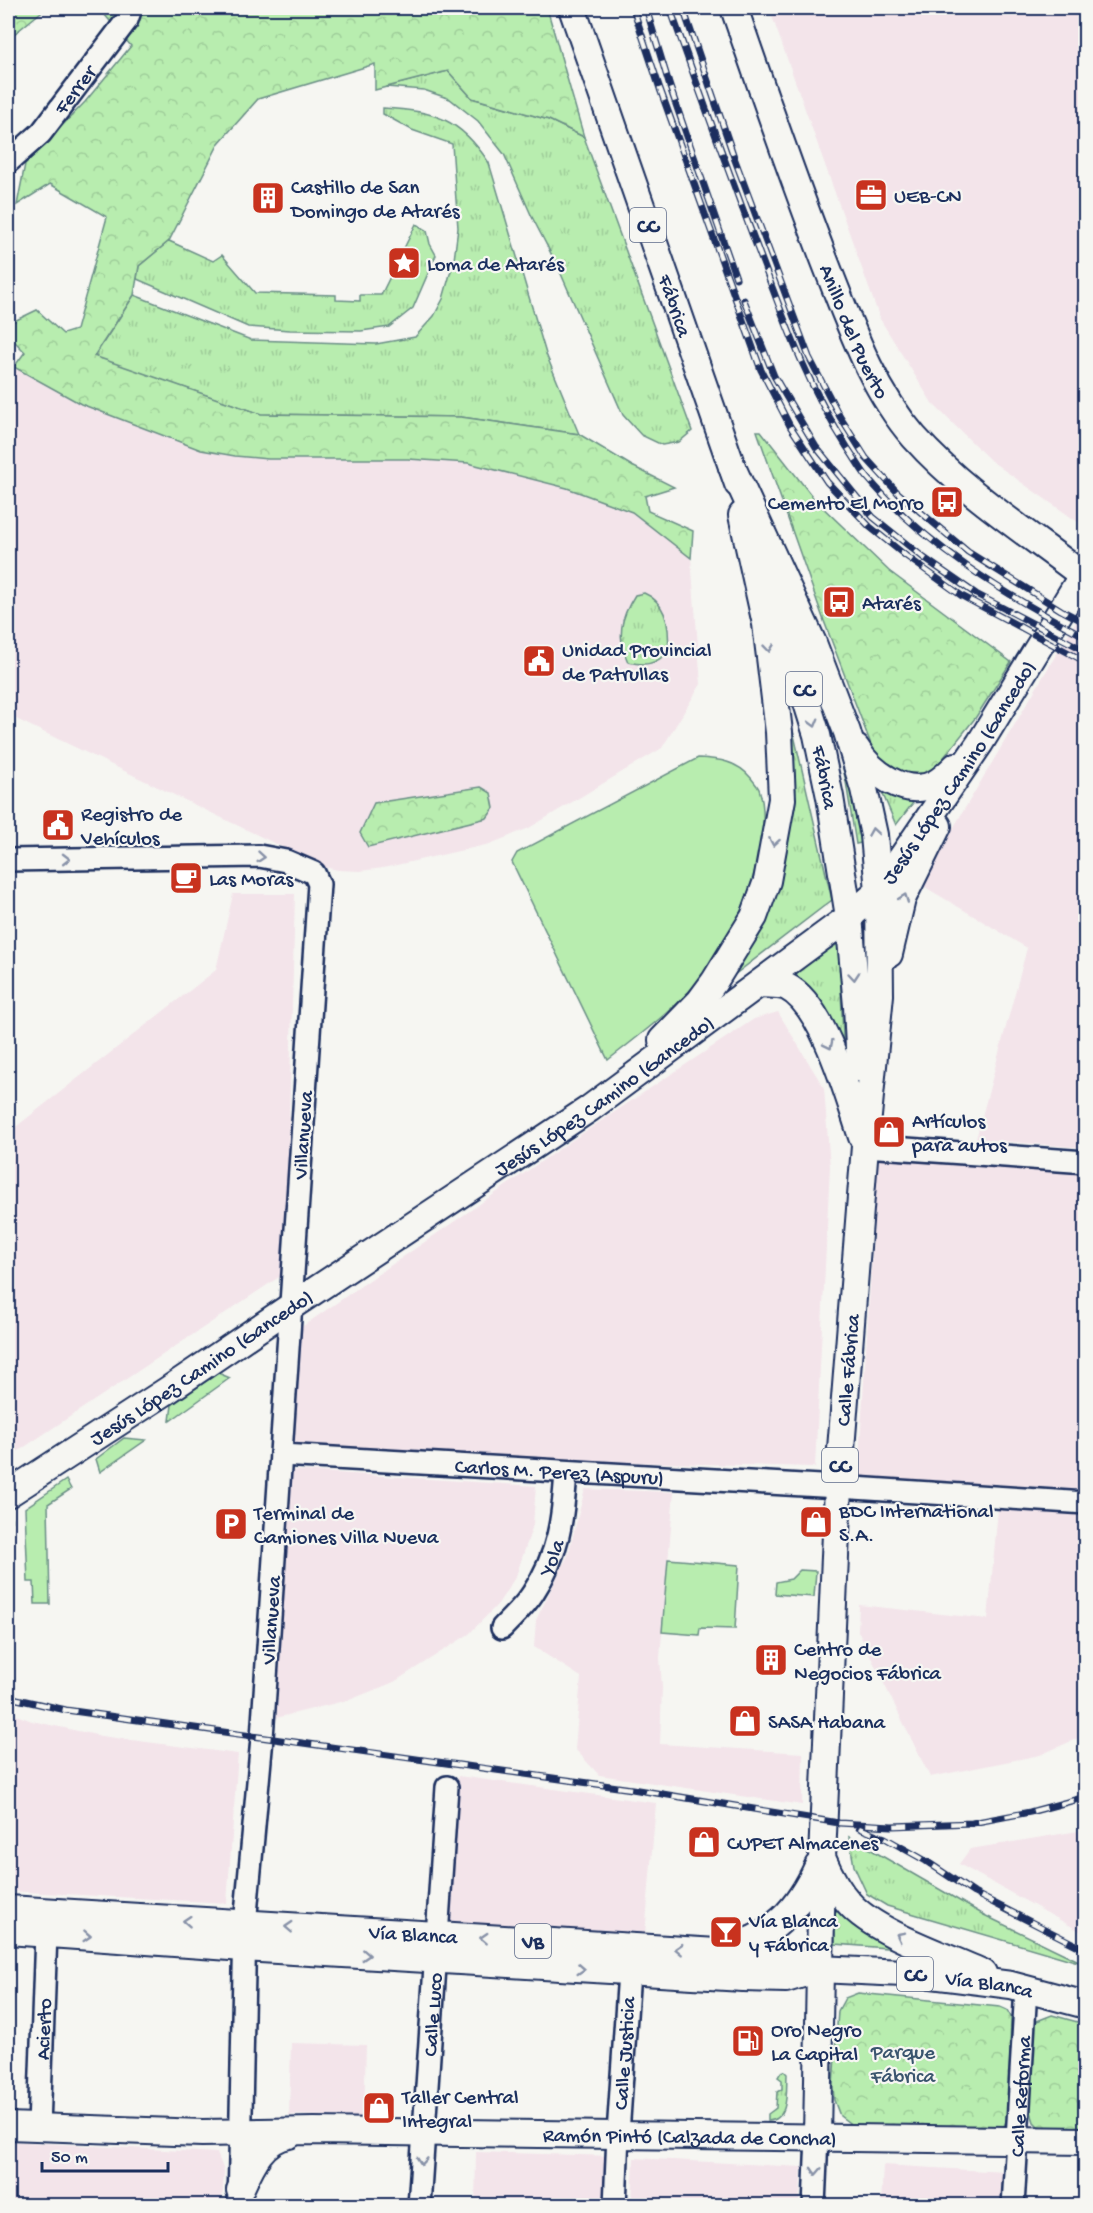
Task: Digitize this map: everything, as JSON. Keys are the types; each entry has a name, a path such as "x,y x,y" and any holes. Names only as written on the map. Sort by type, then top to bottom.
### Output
{"main road":[{"name":"Fábrica","path":"572,8 732,467 817,735 841,858 849,917"},
{"name":"Anillo del Puerto","path":"734,8 819,249 844,314 878,385 897,415 932,457 953,476 1084,577"},
{"name":"Fábrica","path":"732,467 813,643 847,732 864,789 874,836 879,891"},
{"path":"589,1109 700,1001 754,916 767,881 782,799 779,732 766,624 732,467"},
{"name":"Jesús López Camino (Gancedo)","path":"8,1494 589,1109 849,917 879,891 980,743 1084,577"},
{"path":"847,732 873,771 893,782 916,788 934,784 952,771 980,743"},
{"path":"880,995 902,899 980,743"},
{"name":"Calle Fábrica","path":"817,2137 822,1858 838,1486 865,1146 880,995 879,891"},
{"name":"Calle Fábrica","path":"849,917 865,1146"},
{"path":"759,984 784,986 806,1003 833,1052 865,1146"},
{"path":"709,1951 743,1944 775,1926 799,1902 822,1858"},
{"path":"822,1858 833,1883 861,1915 907,1940 1019,1987"},
{"name":"Vía Blanca","path":"8,1909 245,1936"},
{"name":"Vía Blanca","path":"8,1931 245,1936 436,1947 709,1951 783,1956 819,1969 924,1974 1019,1987 1086,2005"},
{"name":"Vía Blanca","path":"436,1947 629,1972 786,1979 819,1969"},
{"path":"768,1979 797,1995 818,2035"},
{"name":"Ramón Pintó (Calzada de Concha)","path":"8,2126 240,2134 305,2132 618,2134 1086,2141"},
{"path":"239,2198 253,2162 264,2147 284,2136 305,2132"}],"street":[{"name":"Ferrer","path":"8,162 41,133 127,20 131,8"},
{"name":"Villanueva","path":"8,860 259,856 286,861 314,873 319,884 262,1738 245,1936 239,2198"},
{"path":"865,1146 1086,1162"},
{"name":"Carlos M. Perez (Aspuru)","path":"281,1455 838,1486 1086,1503"},
{"name":"Yola","path":"502,1629 533,1594 556,1551 563,1518 566,1472"},
{"name":"Calle Luco","path":"419,2205 447,1787"},
{"name":"Acierto","path":"39,2127 46,1933"},
{"name":"Calle Justicia","path":"615,2205 629,1972"},
{"name":"Calle Reforma","path":"1013,2205 1018,2139 1019,1987"},
{"name":"Calle Fábrica","path":"814,2205 817,2137"}],"shaded area":[{"path":"769,8 1085,8 1085,527 991,461 932,403 880,319"},
{"path":"8,364 81,404 202,450 268,459 408,459 468,463 567,488 632,512 691,558 701,684 662,748 529,828 490,844 383,868 360,871 324,867 8,715"},
{"path":"1082,611 1085,612 1085,1148 976,1139 1027,948 920,884"},
{"path":"233,894 295,894 285,1273 8,1458 8,1133 216,970"},
{"path":"778,1012 824,1088 830,1167 815,1467 547,1460 289,1445 290,1335 568,1143 754,1019"},
{"path":"878,1159 1085,1174 1085,1490 858,1476"},
{"path":"291,1470 536,1486 533,1525 516,1576 498,1604 469,1634 394,1682 352,1699 276,1718"},
{"path":"585,1489 674,1492 660,1657 662,1688 660,1744 803,1753 802,1805 599,1775 575,1749 581,1677 534,1647 536,1620 568,1555"},
{"path":"998,1509 1085,1513 1085,1735 1040,1755 930,1777 858,1631 859,1605 988,1619"},
{"path":"8,1712 32,1721 101,1736 238,1754 227,1903 8,1891"},
{"path":"458,1776 656,1803 645,1935 449,1923"},
{"path":"1085,1830 1085,1934 959,1864 970,1849"},
{"path":"291,2043 366,2045 364,2117 289,2115"},
{"path":"8,2141 217,2153 224,2171 222,2205 8,2205"},
{"path":"476,2152 613,2156 611,2205 475,2206"},
{"path":"634,2158 802,2167 799,2205 632,2205"},
{"path":"883,2165 1004,2172 1002,2205 881,2205"}],"green space":[{"path":"8,8 46,8 8,39"},
{"path":"99,8 547,8 584,137 549,120 472,98 448,71 375,90 375,64 258,99 219,143 169,241 139,266 134,295 94,356 261,414 461,417 579,434 632,466 674,487 645,496 648,511 693,531 691,558 632,512 567,488 468,463 408,459 268,459 201,450 81,404 14,367 25,352 8,335 8,324 37,310 63,334 76,330 107,217 50,184 17,205 25,164 85,102 131,46"},
{"path":"448,71 472,98 549,120 584,137 692,431 679,442 662,445 641,435 623,415 558,267 532,217 504,154 478,121 450,99 424,90 386,87"},
{"path":"383,108 417,112 444,120 467,136 489,163 546,354 579,434 461,417 261,414 94,357 134,295 251,340 376,344 415,337 434,316 443,299 454,260 458,228 452,144 412,130 383,114"},
{"path":"416,224 427,231 436,255 413,308 389,327 361,331 248,327 137,279 139,266 169,241 213,261 222,255 255,293 336,295 336,300 360,301 360,295 381,295"},
{"path":"757,431 761,431 815,500 889,571 1011,662 976,717 937,766 924,773 897,773 875,755 824,621"},
{"path":"644,593 658,603 663,610 668,626 669,644 668,652 659,660 640,664 628,662 621,636 626,611 635,595"},
{"path":"785,696 832,900 725,982 766,911"},
{"path":"828,698 853,783 861,843 856,844 846,782"},
{"path":"698,758 734,764 746,772 759,789 763,808 762,830 759,855 752,880 723,949 701,979 677,1004 608,1060 512,862 517,853"},
{"path":"879,785 919,795 896,825"},
{"path":"481,787 491,793 494,808 487,818 368,847 360,833 374,803"},
{"path":"839,943 844,1060 784,979"},
{"path":"218,1373 230,1378 170,1421 172,1405"},
{"path":"124,1438 146,1440 100,1472 96,1459"},
{"path":"66,1480 71,1489 48,1504 50,1604 35,1604 34,1582 28,1582 25,1508"},
{"path":"11,1518 14,1582 8,1583 8,1520"},
{"path":"668,1559 739,1565 735,1629 700,1628 699,1635 662,1632"},
{"path":"800,1570 816,1571 814,1597 775,1594 776,1582 791,1579"},
{"path":"849,1837 984,1915 1085,1964 887,1906 867,1894 854,1866"},
{"path":"834,1905 913,1950 835,1944"},
{"name":"Parque Fábrica","path":"858,1993 1000,2007 1007,2010 1011,2017 1008,2117 1003,2128 852,2125 840,2116 834,2100 833,2086 838,2011 845,1998"},
{"path":"1052,2015 1085,2024 1085,2132 1040,2128 1034,2122 1029,2106 1032,2026 1037,2021"},
{"path":"784,2071 787,2074 783,2110 775,2119 768,2121 768,2114 776,2108 777,2092 782,2089 782,2080 778,2077"}],"railway":[{"path":"633,8 761,370 790,426 827,482 870,527 962,596 1086,662"},
{"path":"646,8 670,87 736,278"},
{"path":"670,8 792,339 822,405 862,470 890,502 915,525 969,568 997,587 1086,637"},
{"path":"683,8 735,160 809,357 840,417 866,458 898,493 968,552 1086,623"},
{"path":"744,300 774,376 816,447 873,517 924,558 976,594 1086,651"},
{"path":"8,1697 66,1710 632,1789 839,1823 892,1826 972,1823 1030,1812 1086,1797"},
{"path":"859,1828 885,1838 926,1861 974,1893 1086,1950"}],"place":[{"name":"UEB-CN","path":"871,195"},
{"name":"Castillo de San Domingo de Atarés","path":"268,198"},
{"name":"Loma de Atarés","path":"404,263"},
{"name":"Cemento El Morro","path":"947,502"},
{"name":"Atarés","path":"839,602"},
{"name":"Unidad Provincial de Patrullas","path":"539,661"},
{"name":"Registro de Vehículos","path":"58,825"},
{"name":"Las Moras","path":"186,878"},
{"name":"Artículos para autos","path":"889,1132"},
{"name":"BDC International S.A.","path":"816,1522"},
{"name":"Terminal de Camiones Villa Nueva","path":"231,1524"},
{"name":"Centro de Negocios Fábrica","path":"771,1660"},
{"name":"SASA Habana","path":"745,1721"},
{"name":"CUPET Almacenes","path":"704,1842"},
{"name":"Vía Blanca y Fábrica","path":"726,1932"},
{"name":"Oro Negro La Capital","path":"748,2041"},
{"name":"Taller Central Integral","path":"379,2108"}]}
